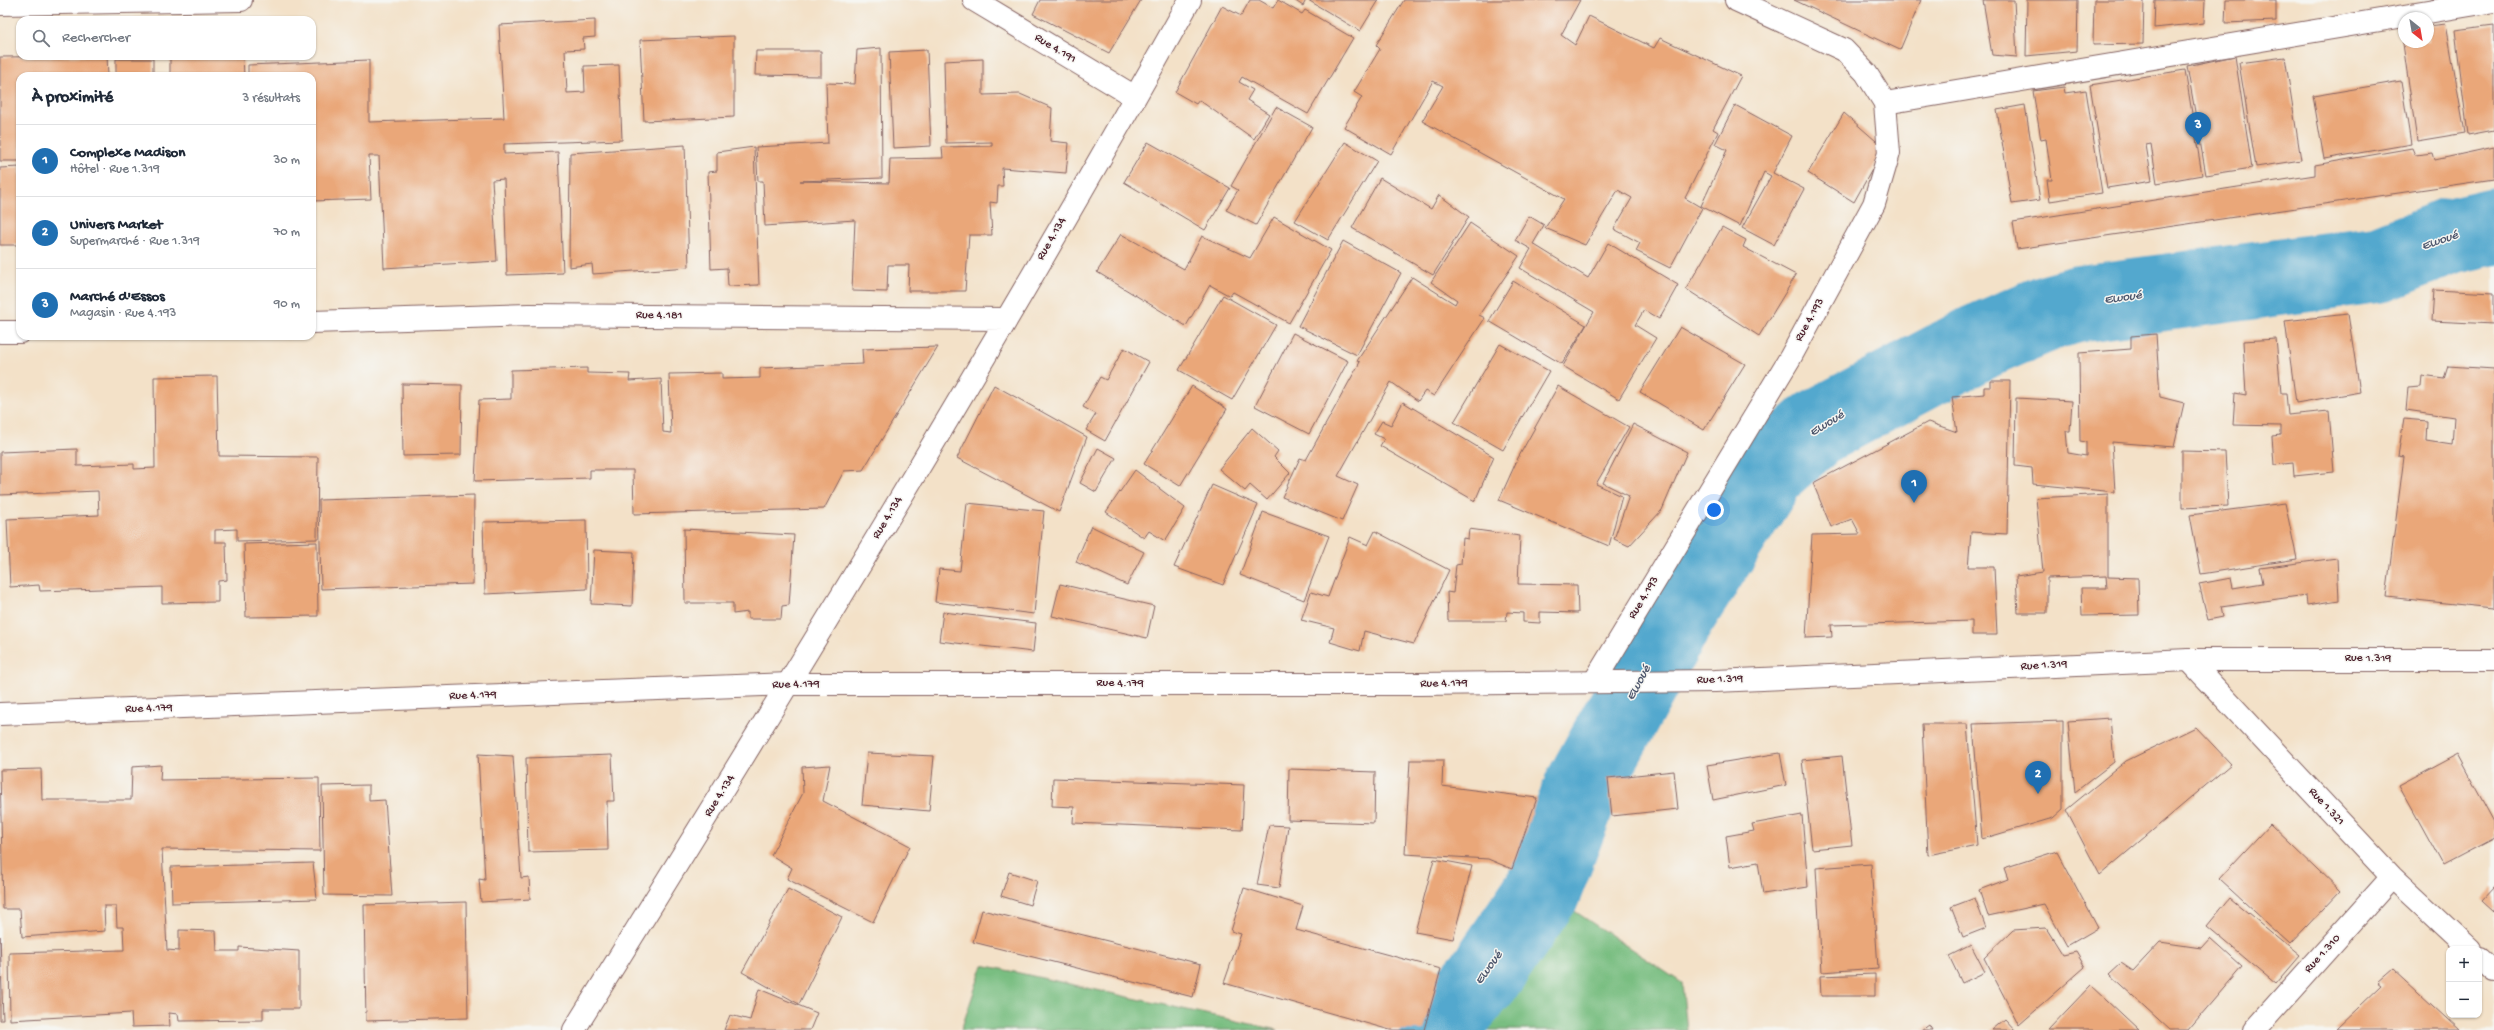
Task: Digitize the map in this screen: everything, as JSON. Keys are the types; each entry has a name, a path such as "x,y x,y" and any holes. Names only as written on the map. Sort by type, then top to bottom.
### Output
{"street":[{"path":"0,4 241,0"},
{"name":"Rue 4.191","path":"974,0 1136,97"},
{"name":"Rue 4.134","path":"574,1030 790,684 1136,97 1190,0"},
{"name":"Rue 4.193","path":"1594,682 1790,358 1874,204 1889,153 1885,103 1866,73 1844,50 1736,0"},
{"path":"1885,103 2436,5 2494,1"},
{"name":"Rue 4.181","path":"316,322 529,315 1006,319"},
{"path":"0,332 16,332"},
{"name":"Rue 1.319","path":"1594,682 1715,681 2189,660 2494,660"},
{"name":"Rue 1.321","path":"2189,660 2392,877 2466,946"},
{"name":"Rue 4.179","path":"0,714 790,684 1420,684 1594,682"},
{"name":"Rue 1.310","path":"2255,1030 2392,877"},
{"path":"2482,961 2494,972"}],"green space":[{"path":"1543,890 1682,983 1687,1030 1438,1030 1486,974"},
{"path":"983,965 1278,1030 961,1030"}],"building":[{"path":"1040,0 1141,0 1109,53 1033,14"},
{"path":"1250,0 1259,0 1273,8 1278,0 1302,14 1305,10 1353,38 1308,114 1242,77 1239,82 1253,90 1247,100 1269,114 1254,139 1199,100 1196,104 1175,92 1222,6 1241,16"},
{"path":"1294,0 1306,0 1303,6"},
{"path":"1308,0 1379,0 1360,31"},
{"path":"1404,0 1580,0 1561,35 1575,45 1589,16 1654,48 1660,38 1741,76 1713,129 1718,132 1685,198 1702,208 1670,268 1636,251 1640,243 1614,229 1632,198 1618,190 1585,245 1545,228 1564,199 1422,121 1443,86 1433,81 1391,154 1344,127 1362,97 1354,92 1380,49 1376,45"},
{"path":"1794,0 1921,0 1900,50"},
{"path":"1983,0 2014,0 2017,57 1992,55"},
{"path":"2027,0 2078,0 2077,51 2026,56"},
{"path":"2094,0 2144,0 2143,44 2093,45"},
{"path":"2155,0 2205,0 2204,23 2154,28"},
{"path":"2226,0 2276,0 2276,21 2225,23"},
{"path":"595,20 595,37 583,38 584,49 565,50 567,93 585,92 584,66 619,65 622,140 504,144 504,154 558,152 563,273 507,275 504,179 492,180 497,261 384,268 379,156 369,156 371,199 316,201 316,72 248,72 248,65 369,60 369,122 504,118 499,25"},
{"path":"2446,24 2465,133 2417,141 2404,48 2434,48 2434,25"},
{"path":"2494,25 2494,130 2468,135 2455,30"},
{"path":"734,36 734,117 644,121 640,40"},
{"path":"881,48 882,178 800,181 889,183 890,159 943,158 942,147 992,146 992,142 946,143 944,61 983,59 983,95 1020,94 1052,108 1050,141 1069,143 1066,173 1002,168 1003,186 998,186 997,203 990,202 992,235 969,235 965,291 908,291 909,265 888,265 887,292 852,291 855,220 765,226 763,181 758,181 756,147 828,143 826,83 855,84 857,50"},
{"path":"927,50 931,146 893,148 889,52"},
{"path":"756,51 821,51 821,76 755,75"},
{"path":"2235,56 2252,168 2206,175 2187,66"},
{"path":"0,57 16,57 16,60 107,60 108,72 16,72 16,161 0,161"},
{"path":"2285,57 2301,160 2256,167 2239,63"},
{"path":"116,60 153,60 153,72 116,72"},
{"path":"170,60 243,60 244,72 170,72"},
{"path":"2185,70 2202,175 2157,183 2151,144 2146,145 2152,181 2107,188 2090,85"},
{"path":"2401,81 2411,144 2324,159 2313,96"},
{"path":"2064,87 2065,93 2086,90 2102,193 2050,201 2047,180 2052,180 2046,139 2041,140 2033,91"},
{"path":"1735,105 1792,136 1773,173 1804,189 1774,245 1742,228 1771,176 1764,172 1740,226 1701,206 1727,150 1715,144"},
{"path":"2025,105 2040,200 2012,204 1997,110"},
{"path":"1276,107 1312,127 1256,225 1226,210 1238,190 1231,186"},
{"path":"1844,113 1884,148 1854,202 1808,173"},
{"path":"1148,142 1230,188 1205,230 1124,182"},
{"path":"1345,142 1377,161 1328,240 1295,221"},
{"path":"685,145 689,267 593,274 592,264 569,267 570,153"},
{"path":"754,147 759,285 728,286 727,268 711,269 708,172 717,171 717,152"},
{"path":"2494,147 2494,179 2017,249 2013,222 2315,175 2315,165 2412,148 2415,155 2433,153 2435,160"},
{"path":"16,167 16,245 0,245 0,168"},
{"path":"1380,178 1431,209 1439,195 1469,217 1433,275 1352,228"},
{"path":"1529,216 1544,225 1533,244 1588,278 1608,243 1678,285 1659,319 1644,310 1635,325 1656,338 1619,399 1563,366 1594,312 1520,268 1531,249 1515,240"},
{"path":"1274,217 1331,250 1289,323 1233,292 1230,296 1210,285 1186,326 1097,272 1121,234 1184,269 1202,236 1250,258"},
{"path":"1470,223 1519,256 1479,315 1485,318 1434,396 1425,391 1418,401 1391,382 1338,476 1358,485 1342,521 1282,497 1300,458 1306,460 1360,362 1357,361 1412,277 1455,304 1457,300 1431,282"},
{"path":"1722,227 1746,240 1743,247 1796,275 1759,336 1686,289"},
{"path":"1343,241 1401,273 1357,355 1298,326"},
{"path":"1513,281 1586,325 1562,364 1489,321"},
{"path":"2434,290 2494,293 2494,324 2432,321"},
{"path":"1223,295 1276,325 1232,400 1179,370"},
{"path":"2348,314 2360,392 2296,403 2285,321"},
{"path":"1680,327 1745,364 1704,430 1640,392"},
{"path":"1293,333 1348,361 1309,434 1255,406"},
{"path":"2156,334 2160,397 2184,403 2174,447 2112,442 2115,492 2033,484 2032,468 2015,466 2016,398 2072,401 2070,431 2066,431 2068,453 2086,456 2086,442 2080,441 2079,353 2131,349 2131,336"},
{"path":"2276,339 2281,393 2286,393 2288,415 2329,411 2334,472 2294,476 2293,463 2274,465 2272,436 2281,435 2281,426 2233,425 2235,393 2246,395 2243,341"},
{"path":"1500,344 1549,371 1503,450 1454,422"},
{"path":"938,347 863,470 844,471 824,509 634,514 633,470 590,470 590,478 475,481 479,400 511,399 511,370 587,368 587,373 630,374 629,381 661,379 663,432 671,433 669,374 722,373 722,379 760,378 760,368 863,364 862,349"},
{"path":"1124,348 1149,362 1105,441 1086,430 1096,414 1083,407 1100,377 1106,380"},
{"path":"2448,366 2494,369 2494,608 2386,597 2404,457 2398,456 2404,419 2427,421 2426,441 2452,445 2454,417 2406,410 2408,388 2421,387 2422,376 2444,379"},
{"path":"217,376 219,456 318,457 317,539 237,541 237,529 215,530 215,542 226,542 227,580 218,581 218,602 162,603 162,587 40,591 39,585 10,587 7,519 99,515 98,491 0,495 0,452 77,449 77,466 134,464 134,469 155,468 154,377"},
{"path":"1991,381 2010,381 2007,534 1971,532 1968,567 1994,567 1997,635 1972,635 1972,621 1831,625 1832,637 1806,638 1812,535 1860,534 1852,519 1831,527 1813,483 1928,422 1957,432 1952,397 1984,394 1984,387 1991,387"},
{"path":"402,384 462,385 461,455 403,456"},
{"path":"994,385 1087,437 1059,512 957,458"},
{"path":"1192,386 1227,409 1180,486 1144,464"},
{"path":"1558,386 1629,427 1596,484 1622,496 1609,546 1499,500 1518,458"},
{"path":"1403,402 1494,457 1475,501 1380,446 1384,439 1374,434 1382,421 1391,425"},
{"path":"1633,424 1687,452 1662,510 1629,546 1614,539 1629,496 1603,483"},
{"path":"1252,428 1278,451 1274,457 1290,473 1267,500 1250,485 1245,491 1219,469"},
{"path":"1098,448 1116,458 1096,492 1080,483"},
{"path":"2182,451 2225,452 2228,506 2182,508"},
{"path":"1135,470 1185,508 1165,541 1149,531 1144,538 1106,512"},
{"path":"1212,485 1258,505 1223,585 1174,567"},
{"path":"2108,494 2108,577 2138,578 2139,615 2082,616 2081,588 2107,588 2106,576 2047,578 2047,613 2018,613 2016,576 2043,572 2036,498"},
{"path":"474,495 473,584 321,589 319,500"},
{"path":"967,503 1044,511 1034,614 935,602 939,569 960,571"},
{"path":"2285,503 2297,559 2201,574 2190,515"},
{"path":"1263,512 1329,536 1304,600 1240,575"},
{"path":"586,520 587,589 485,594 483,522"},
{"path":"1091,526 1144,552 1127,585 1076,562"},
{"path":"684,529 794,535 789,605 782,606 781,619 748,619 748,612 733,614 733,603 685,603"},
{"path":"1469,529 1520,536 1518,584 1577,585 1578,613 1540,612 1540,623 1523,622 1523,613 1507,612 1506,621 1448,621 1447,592 1453,593 1456,565 1461,564 1463,538 1468,539"},
{"path":"1375,531 1449,570 1414,644 1364,631 1360,651 1330,642 1334,628 1301,620 1311,592 1328,597 1350,537 1368,545"},
{"path":"317,542 318,616 246,617 244,544"},
{"path":"594,550 634,552 632,606 591,604"},
{"path":"2337,558 2339,600 2307,605 2306,595 2221,607 2223,617 2208,620 2199,584 2231,578 2233,588 2263,583 2260,568"},
{"path":"1060,584 1154,606 1147,638 1052,616"},
{"path":"943,612 1036,623 1033,652 939,641"},
{"path":"2110,718 2114,762 2075,792 2068,721"},
{"path":"2063,721 2063,809 2053,818 1982,839 1973,724"},
{"path":"1922,724 1967,724 1977,845 1928,855"},
{"path":"2196,727 2231,764 2100,875 2066,810 2126,761"},
{"path":"867,753 934,756 929,811 862,805"},
{"path":"1780,753 1786,785 1713,800 1707,765"},
{"path":"478,754 513,756 521,878 529,877 530,899 481,902 479,879 485,880"},
{"path":"2457,754 2494,822 2494,838 2443,865 2399,785"},
{"path":"612,755 614,801 607,801 608,850 528,852 526,758"},
{"path":"1842,756 1852,845 1812,849 1802,760"},
{"path":"1410,760 1443,760 1442,786 1537,798 1512,869 1488,859 1405,854"},
{"path":"161,765 160,780 319,778 320,851 162,849 167,950 179,951 179,930 216,931 217,951 239,951 239,947 299,951 299,1009 263,1009 263,1020 179,1021 178,1014 169,1013 170,1026 132,1027 131,1013 10,1020 9,953 124,950 123,927 117,927 116,906 104,906 105,931 22,937 20,909 3,909 0,770 41,769 42,800 131,800 132,767"},
{"path":"830,765 823,801 910,846 873,922 787,879 792,868 771,855 803,793 802,767"},
{"path":"1289,769 1375,772 1374,823 1288,820"},
{"path":"1674,771 1678,809 1612,816 1608,778"},
{"path":"1053,778 1244,785 1242,830 1073,823 1074,807 1052,806"},
{"path":"369,785 369,801 385,800 392,896 324,895 322,786"},
{"path":"1802,815 1808,887 1763,894 1758,862 1730,867 1726,836 1754,831 1752,824"},
{"path":"2270,824 2340,891 2290,944 2219,879"},
{"path":"1269,825 1288,826 1279,888 1257,885"},
{"path":"2057,851 2098,928 2067,946 2044,904 1988,916 1979,890 2008,879 2004,868"},
{"path":"1434,859 1472,866 1453,939 1415,932"},
{"path":"313,863 317,899 172,903 171,867"},
{"path":"1871,864 1878,968 1822,972 1816,868"},
{"path":"1009,872 1037,881 1030,905 1001,896"},
{"path":"2494,887 2494,911 2482,900"},
{"path":"1244,888 1303,906 1296,930 1441,969 1424,1030 1390,1030 1224,983 1241,934 1231,931"},
{"path":"788,889 842,917 799,1004 742,972"},
{"path":"1975,898 1986,928 1963,937 1951,907"},
{"path":"2230,898 2300,956 2276,984 2207,926"},
{"path":"466,902 468,1018 366,1021 364,905"},
{"path":"982,910 1201,964 1193,997 973,942"},
{"path":"2046,928 2063,955 2076,952 2085,967 2019,1025 1984,958 2013,930"},
{"path":"0,936 3,1020 0,1020"},
{"path":"2210,938 2242,967 2188,1030 2170,1030 2109,974 2121,963 2133,971 2160,942 2201,948"},
{"path":"1971,945 1985,972 1962,983 1949,956"},
{"path":"2393,969 2459,1030 2335,1030 2382,985 2378,982"},
{"path":"1875,974 1875,996 1821,996 1820,976"},
{"path":"2091,985 2139,1030 2048,1030"},
{"path":"759,989 817,1013 810,1030 724,1030 730,1015 750,1020"},
{"path":"2005,1019 2015,1030 1992,1030"},
{"path":"1929,1025 1932,1030 1922,1030"}],"waterway":[{"name":"Ewoué","path":"1438,1030 1486,974 1543,890 1582,788 1677,615 1771,468 1818,427 1977,343 2052,311 2078,304 2380,264 2451,236 2494,226"}],"place":[{"name":"Marché d'Essos","path":"2198,145"},
{"name":"Complexe Madison","path":"1914,503"},
{"name":"Univers Market","path":"2038,794"}]}
